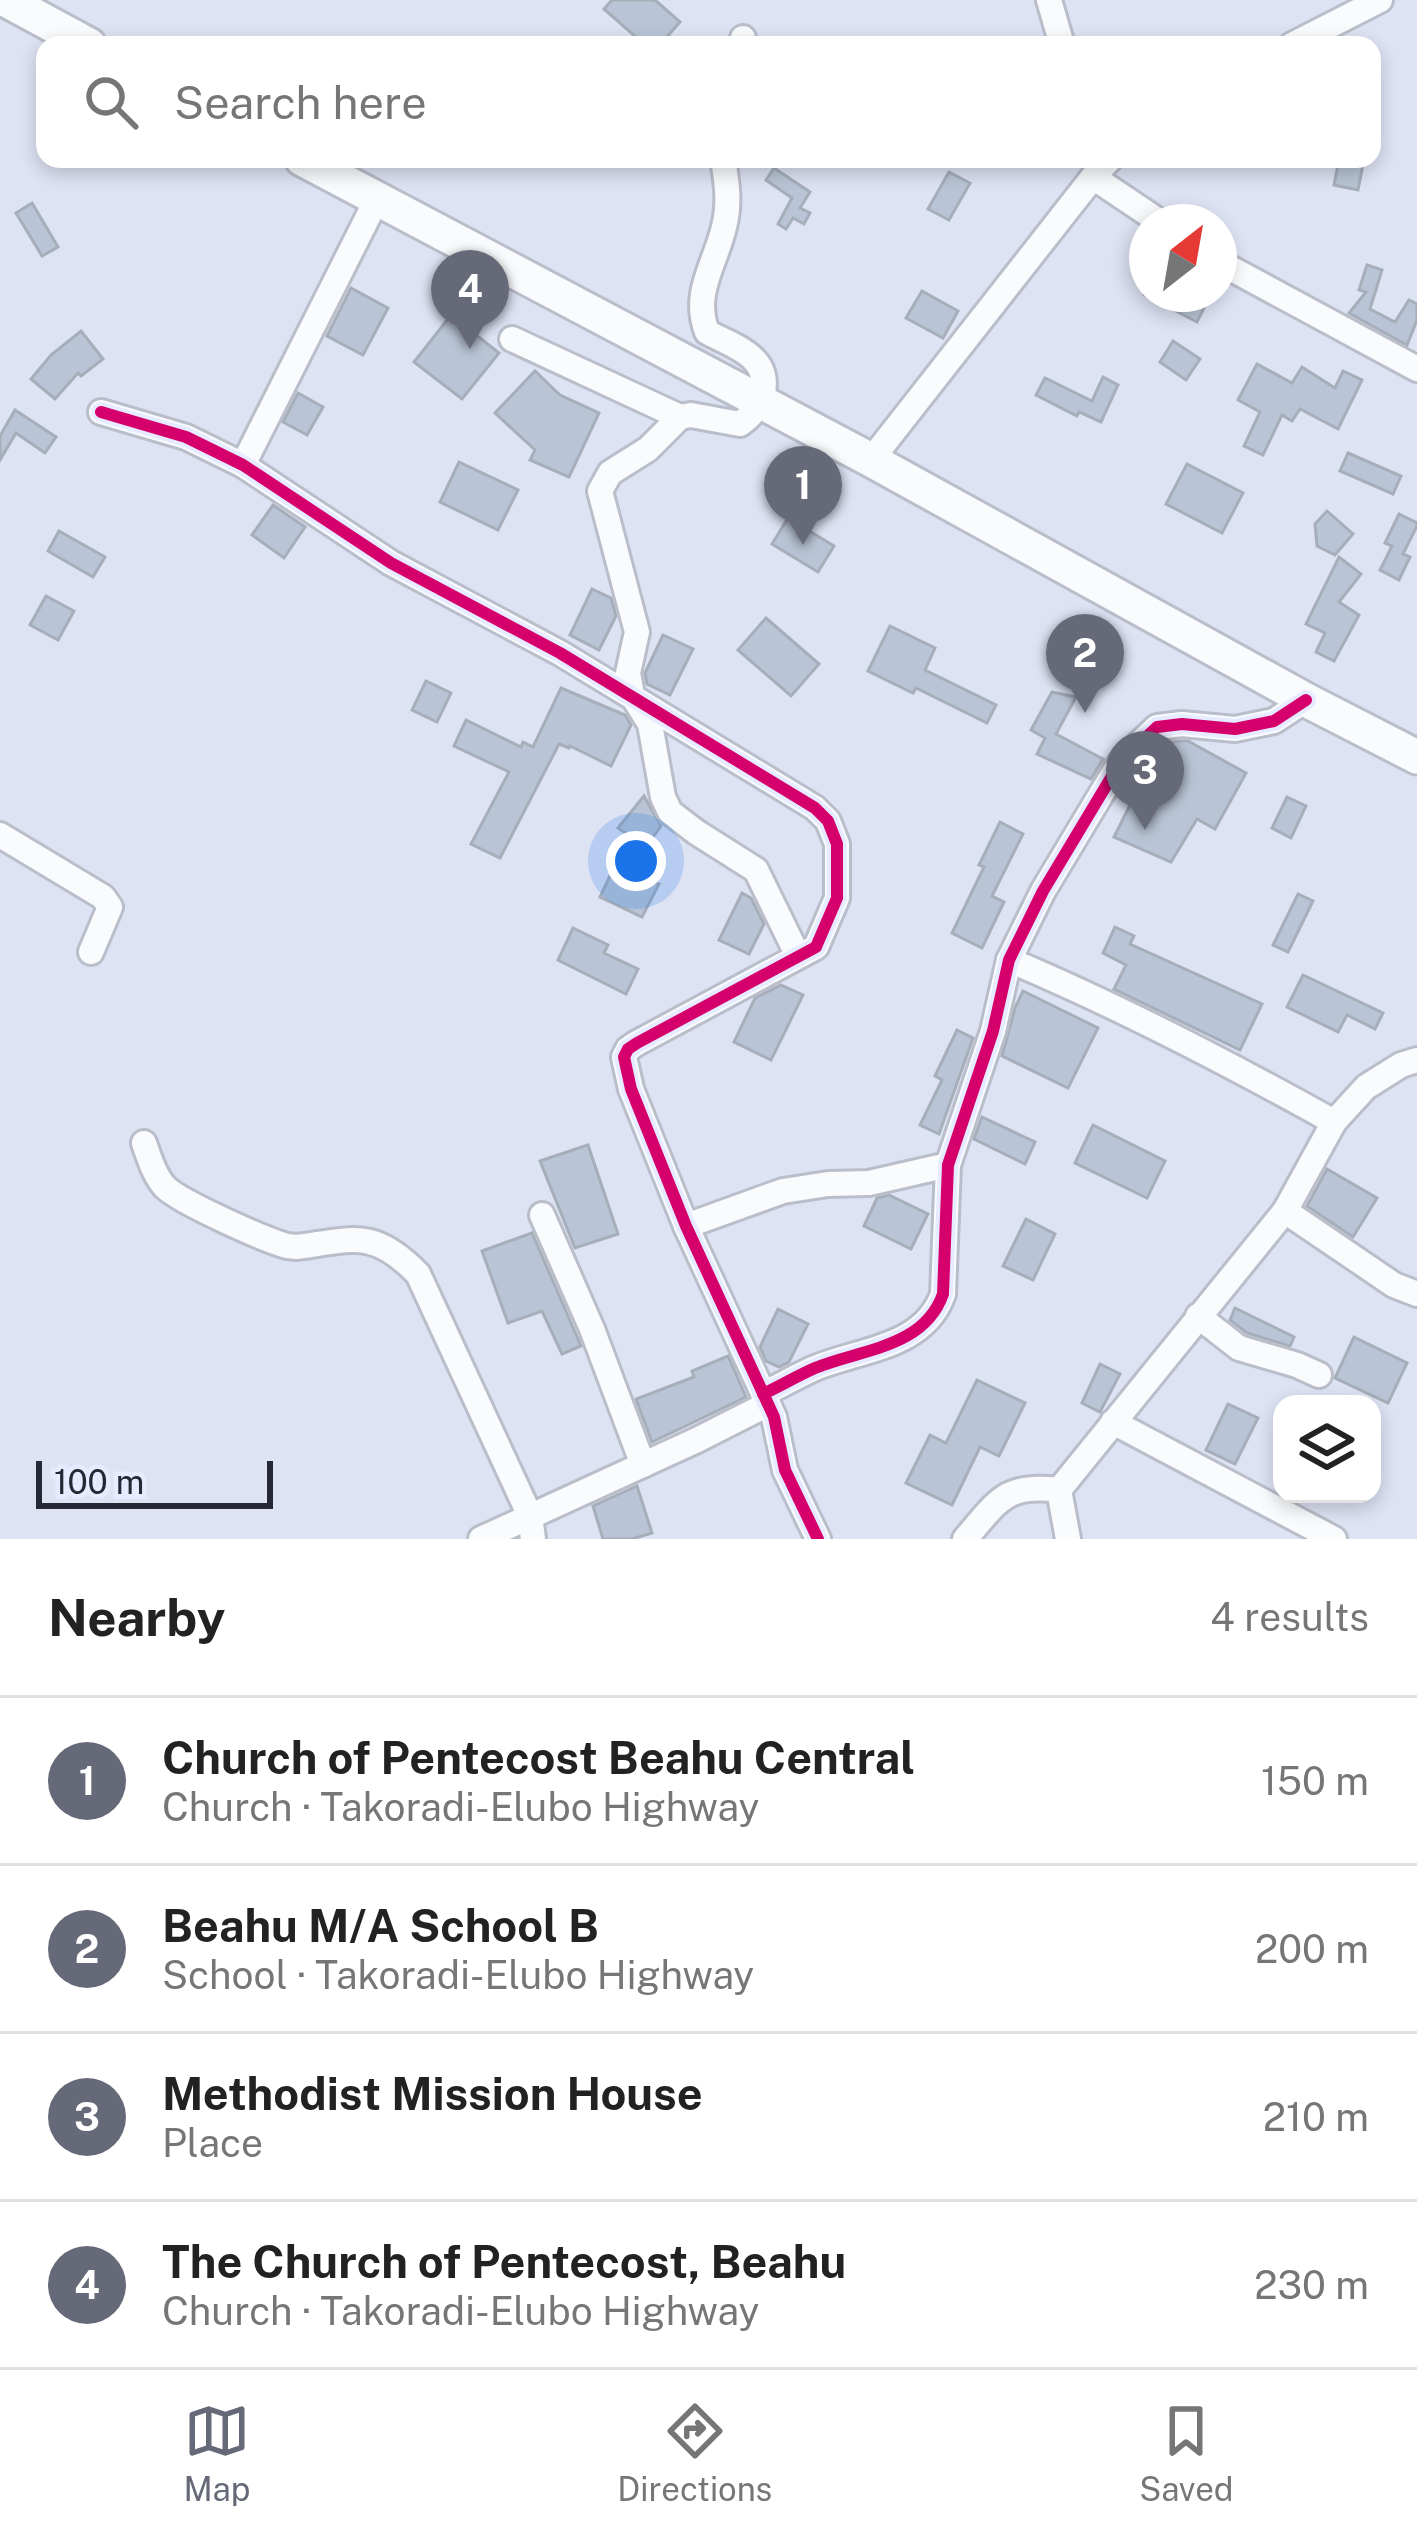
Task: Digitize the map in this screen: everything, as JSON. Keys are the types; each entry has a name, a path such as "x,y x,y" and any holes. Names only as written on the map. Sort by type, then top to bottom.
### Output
{"highway":[{"path":"6,0 72,36"},
{"path":"318,168 871,460 1417,757"}],"street":[{"path":"1048,0 1059,36"},
{"path":"1310,36 1380,0"},
{"path":"724,168 729,197 725,226 700,314 706,332 752,356 763,368 761,402 740,424 680,417 648,449 610,473 600,491 637,632 628,673 632,695 650,724 662,797 670,812 756,870 798,956"},
{"path":"871,460 1102,168 1141,204"},
{"path":"243,465 377,200"},
{"path":"1237,272 1417,369"},
{"path":"512,339 680,417"},
{"path":"101,412 186,437 243,465 391,563 632,695 829,820 837,844 838,898 816,947 628,1048 624,1057 631,1089 686,1226 776,1424 785,1470 818,1539"},
{"path":"481,1539 532,1527 817,1368 903,1340 929,1320 943,1294 948,1165 993,1031 1010,960 1043,891 1115,771 1157,728 1182,724 1235,730 1274,721 1306,700"},
{"path":"0,835 103,897 110,907 91,952"},
{"path":"1010,960 1225,1060 1334,1123"},
{"path":"1068,1539 1059,1490 1285,1211 1334,1123 1366,1087 1417,1060"},
{"path":"144,1143 156,1175 173,1193 276,1244 297,1247 359,1239 387,1246 409,1264 426,1287 532,1527"},
{"path":"686,1226 783,1191 869,1183 948,1165"},
{"path":"1285,1211 1394,1285 1417,1294"},
{"path":"542,1214 643,1465"},
{"path":"1198,1316 1239,1348 1319,1375"},
{"path":"1113,1422 1334,1539"},
{"path":"965,1539 1004,1496 1036,1487 1059,1490"}],"building":[{"path":"612,0 655,0 680,22 668,36 635,36 604,9"},
{"path":"774,168 810,192 800,208 810,213 804,224 793,218 786,229 778,224 792,198 766,180"},
{"path":"1337,168 1362,168 1358,190 1334,185"},
{"path":"949,172 970,183 949,220 928,209"},
{"path":"32,203 58,247 42,256 16,213"},
{"path":"1367,265 1382,270 1370,309 1395,322 1409,300 1417,304 1417,320 1407,345 1349,313 1366,292 1359,290"},
{"path":"351,288 388,308 363,355 327,336"},
{"path":"922,291 958,311 943,338 906,318"},
{"path":"1178,312 1202,312 1197,322"},
{"path":"451,315 499,353 462,399 414,362"},
{"path":"81,331 103,359 81,376 78,373 55,399 31,379"},
{"path":"1173,341 1200,359 1186,380 1160,362"},
{"path":"1257,364 1292,383 1302,367 1335,388 1343,371 1362,380 1338,429 1300,409 1292,421 1282,415 1263,455 1244,446 1260,412 1238,400"},
{"path":"535,371 560,395 599,413 569,477 530,460 535,450 495,413"},
{"path":"1103,377 1118,385 1101,422 1079,412 1077,416 1036,395 1045,378 1092,401"},
{"path":"298,393 323,407 307,435 283,422"},
{"path":"15,410 56,437 45,453 16,433 0,460 0,436"},
{"path":"1348,453 1401,476 1393,494 1340,471"},
{"path":"459,462 518,490 498,530 440,502"},
{"path":"1187,464 1243,493 1222,533 1166,504"},
{"path":"273,505 305,527 284,558 252,535"},
{"path":"1327,511 1353,534 1335,555 1317,546 1315,524"},
{"path":"1399,514 1417,526 1403,554 1410,557 1399,580 1380,570 1392,546 1385,543"},
{"path":"788,518 834,546 818,572 772,544"},
{"path":"59,531 105,557 93,577 48,551"},
{"path":"1339,557 1361,574 1339,602 1359,615 1334,661 1316,652 1325,633 1306,624"},
{"path":"592,589 611,598 616,616 599,650 570,635"},
{"path":"46,596 74,611 58,640 30,625"},
{"path":"766,618 819,664 791,696 738,650"},
{"path":"890,626 935,648 925,670 996,705 987,723 916,688 913,693 868,671"},
{"path":"663,635 693,649 670,695 647,684 645,673"},
{"path":"426,681 451,693 437,722 412,710"},
{"path":"561,688 625,715 631,725 611,766 559,744 500,858 471,844 509,772 454,746 466,720 521,747 523,742 533,747"},
{"path":"1052,692 1076,697 1056,734 1103,759 1091,779 1037,754 1045,738 1031,730"},
{"path":"1188,741 1246,773 1215,829 1197,819 1171,862 1114,837 1146,773 1141,771 1149,757 1164,743"},
{"path":"644,796 661,826 646,847 618,828"},
{"path":"1287,797 1306,806 1291,838 1272,828"},
{"path":"1000,822 1023,834 992,896 1004,902 982,948 952,933"},
{"path":"616,863 659,884 642,917 600,897"},
{"path":"742,893 751,898 764,924 749,954 719,940"},
{"path":"1298,894 1313,901 1288,952 1273,945"},
{"path":"1115,927 1134,936 1130,944 1262,1004 1240,1050 1114,989 1126,965 1103,953"},
{"path":"573,928 608,945 604,953 638,969 626,994 558,960"},
{"path":"1303,975 1383,1013 1375,1029 1347,1015 1338,1032 1287,1007"},
{"path":"781,985 803,995 771,1060 734,1042 755,998"},
{"path":"1023,991 1098,1028 1068,1088 1002,1056"},
{"path":"957,1030 973,1038 939,1134 920,1125 942,1080 935,1076"},
{"path":"982,1117 1035,1142 1025,1164 974,1139"},
{"path":"1093,1125 1165,1161 1147,1198 1075,1163"},
{"path":"588,1145 618,1234 575,1248 540,1161"},
{"path":"1327,1169 1377,1198 1353,1237 1307,1206"},
{"path":"889,1195 928,1214 911,1249 864,1226 877,1198"},
{"path":"1026,1219 1055,1234 1033,1280 1003,1266"},
{"path":"532,1233 581,1346 562,1354 542,1311 508,1323 482,1251"},
{"path":"1235,1308 1294,1337 1290,1346 1247,1333 1230,1320"},
{"path":"778,1309 808,1324 789,1362 779,1367 766,1361 760,1347"},
{"path":"1354,1337 1407,1363 1388,1403 1381,1395 1335,1378"},
{"path":"728,1356 746,1397 652,1442 636,1399 694,1377 692,1371"},
{"path":"1100,1364 1120,1374 1100,1412 1082,1403"},
{"path":"977,1380 1025,1403 999,1456 980,1447 952,1505 906,1483 930,1435 946,1443"},
{"path":"1228,1404 1258,1418 1235,1464 1206,1450"},
{"path":"637,1486 652,1533 603,1539 593,1506"}],"cycle path":[{"path":"101,412 186,437 243,465 391,563 560,653 815,808 828,821 837,844 837,898 816,947 637,1043 624,1057 631,1089 686,1226 774,1417 785,1470 818,1539"},
{"path":"763,1394 815,1368 906,1336 934,1312 943,1294 948,1165 993,1031 1009,960 1043,891 1124,758 1157,727 1182,724 1235,729 1274,721 1306,700"}],"place":[{"name":"The Church of Pentecost, Beahu","path":"470,349"},
{"name":"Church of Pentecost Beahu Central","path":"803,545"},
{"name":"Beahu M/A School B","path":"1085,713"},
{"name":"Methodist Mission House","path":"1145,830"}]}
